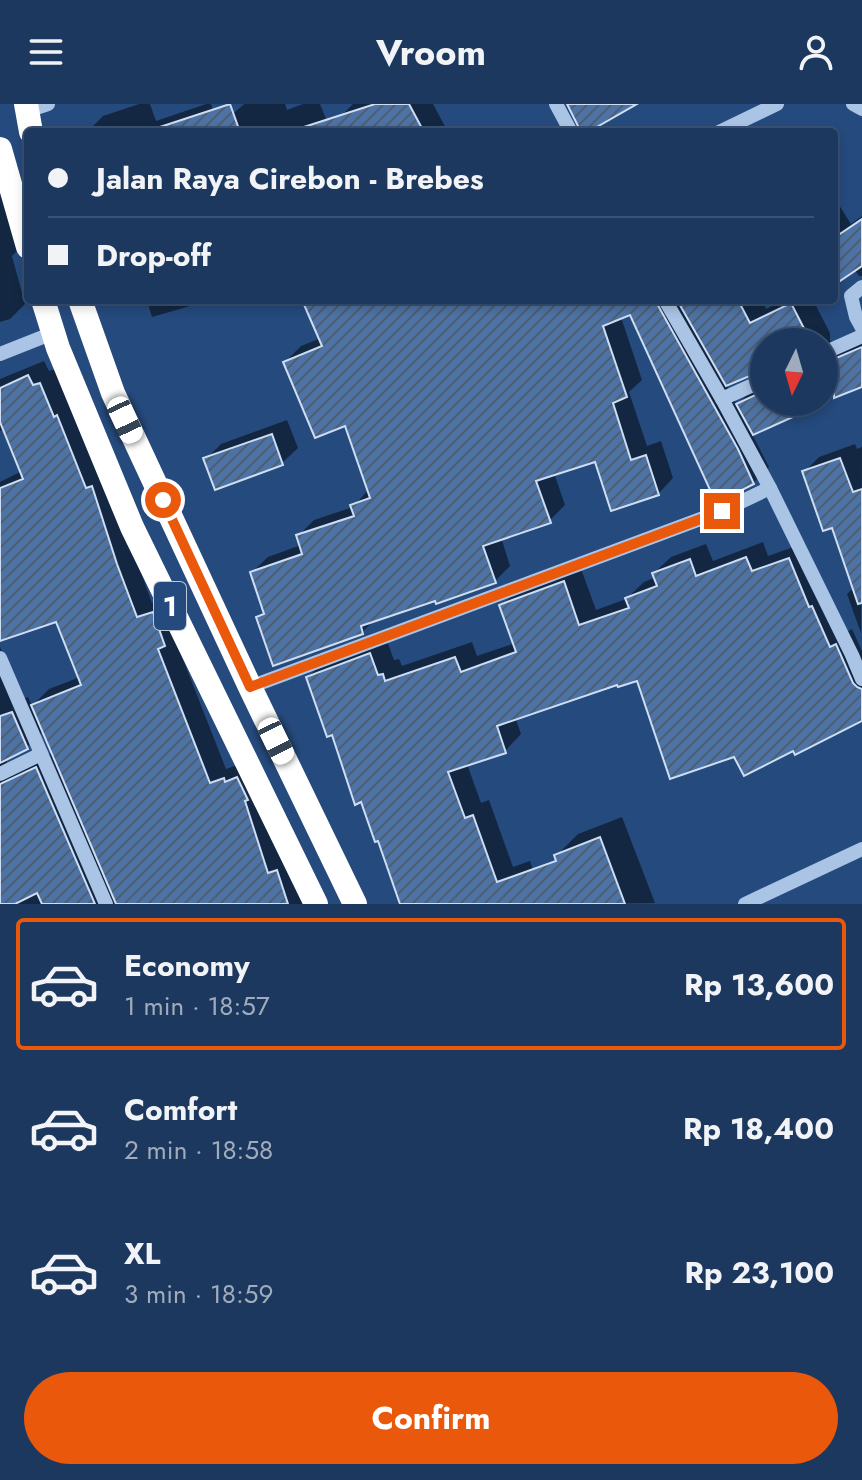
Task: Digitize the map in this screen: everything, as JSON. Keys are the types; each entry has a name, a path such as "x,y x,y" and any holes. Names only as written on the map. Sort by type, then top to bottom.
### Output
{"highway":[{"path":"0,149 24,233"},
{"name":"1","path":"44,304 53,333 132,527 316,904"},
{"name":"1","path":"81,304 113,393 355,904"}],"street":[{"path":"556,104 569,128"},
{"path":"727,128 777,104"},
{"path":"853,104 862,109"},
{"path":"862,287 851,296 862,328"},
{"path":"667,304 722,399 857,653 862,679"},
{"path":"0,354 53,333"},
{"path":"838,347 862,336"},
{"path":"722,399 750,386"},
{"path":"250,687 722,511 770,488"},
{"path":"0,658 106,904"},
{"path":"0,774 41,754"},
{"path":"745,904 862,849"}],"building":[{"path":"230,104 239,128 160,128"},
{"path":"375,104 409,104 422,128 304,128"},
{"path":"567,104 637,104 595,128 579,128"},
{"path":"862,219 862,266 838,282 838,235"},
{"path":"304,304 657,304 738,449 754,484 716,503 630,315 603,326 627,397 613,403 631,460 646,455 659,495 611,511 595,462 536,481 551,523 483,546 496,583 361,626 363,634 273,666 256,617 264,614 250,572 302,554 296,535 354,516 350,505 370,498 345,426 315,438 283,362 322,346"},
{"path":"679,304 740,304 750,323 792,304 804,328 750,328 750,376 726,386"},
{"path":"862,347 862,387 838,396 838,357"},
{"path":"28,375 33,385 40,383 54,417 57,415 86,488 92,486 137,617 153,612 165,646 158,649 210,783 237,777 248,800 245,801 268,873 277,870 288,904 116,904 31,705 81,685 56,622 0,641 0,488 23,479 0,422 0,388"},
{"path":"750,398 750,416 795,416 753,435 736,404"},
{"path":"272,434 283,465 215,490 203,458"},
{"path":"840,458 853,492 862,489 862,603 858,604 832,528 823,531 802,471"},
{"path":"746,557 752,571 789,558 830,647 836,644 853,683 862,689 862,721 795,755 793,751 744,776 734,757 670,779 637,681 497,726 506,753 448,772 465,818 473,815 497,882 556,861 554,855 600,837 625,904 400,904 378,841 375,842 361,802 355,805 332,735 327,737 306,677 370,653 378,675 383,674 385,681 455,657 461,672 516,652 499,605 564,581 579,625 629,608 625,598 657,586 652,573 690,559 696,576"},
{"path":"12,712 28,749 0,763 0,716"},
{"path":"36,767 95,904 42,904 37,893 15,904 0,904 0,784"}],"route":[{"path":"163,500 250,687 722,511"}]}
